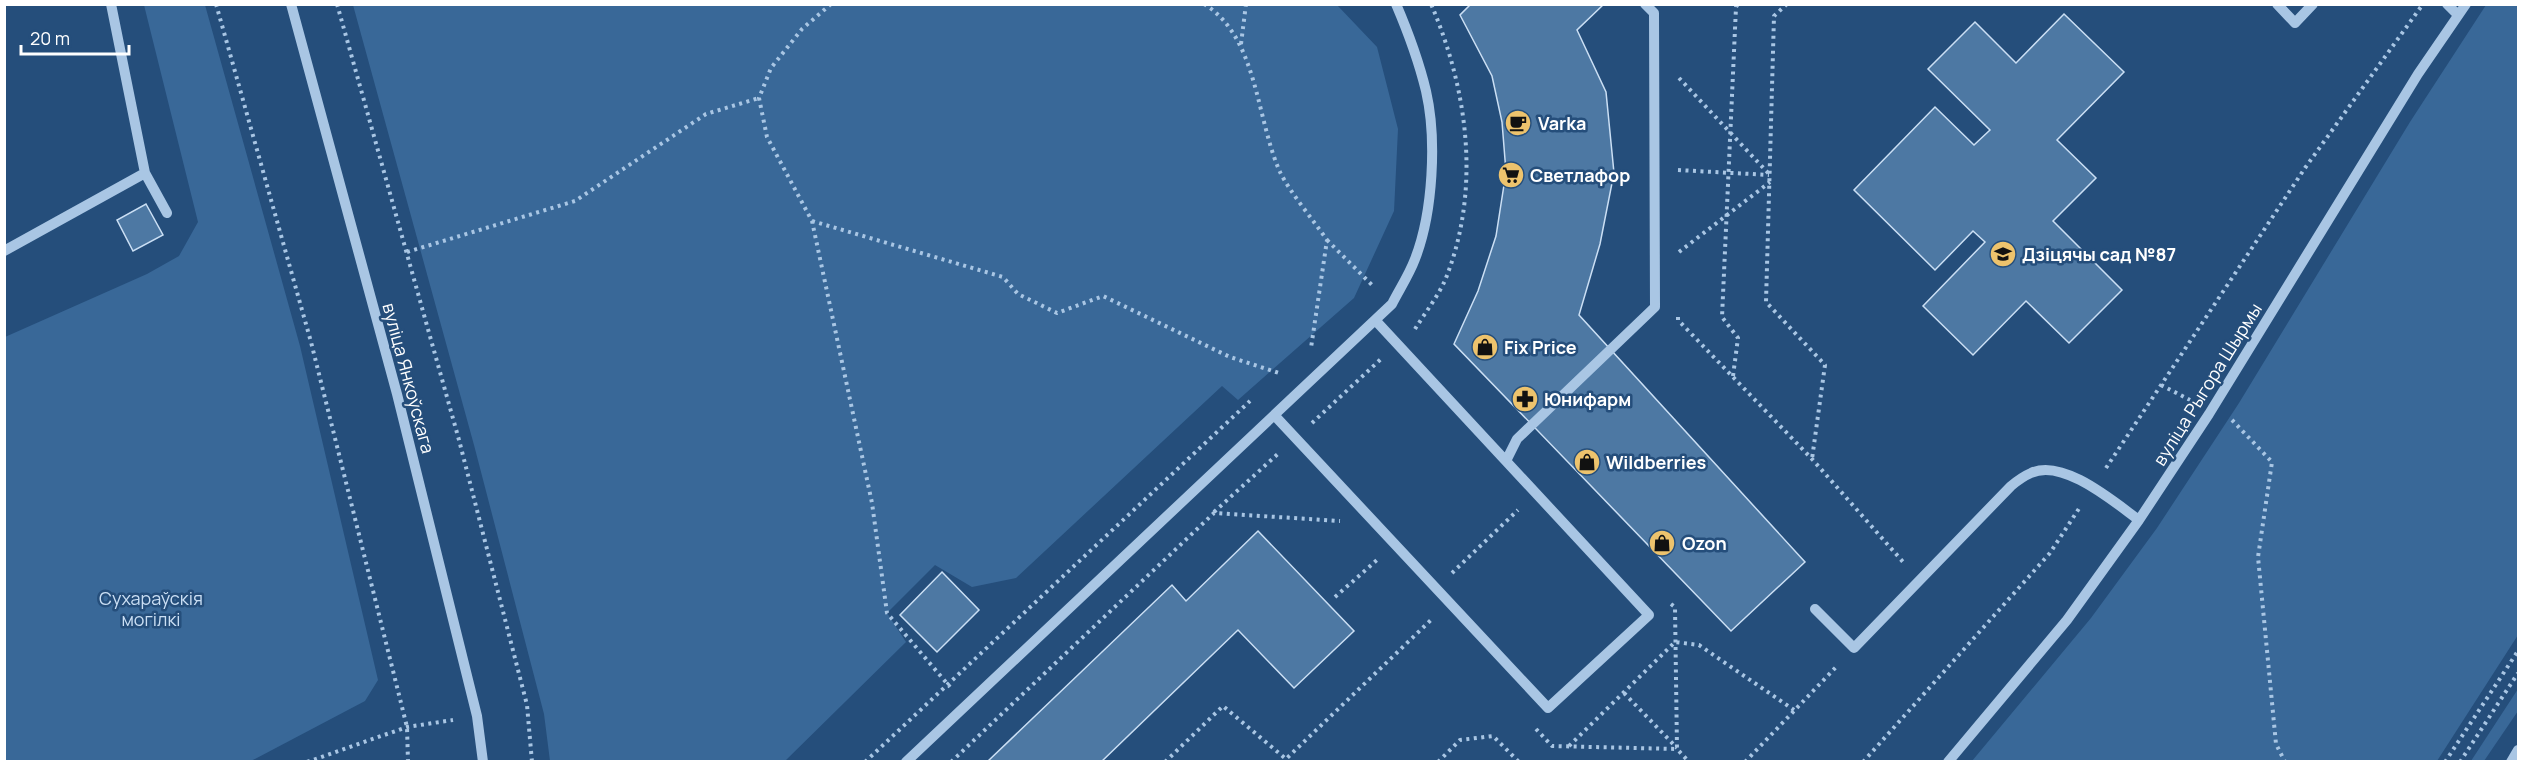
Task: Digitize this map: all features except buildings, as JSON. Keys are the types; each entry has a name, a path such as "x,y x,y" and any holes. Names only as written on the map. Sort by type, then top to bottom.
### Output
{"street":[{"path":"111,4 145,173 167,213"},
{"name":"вуліца Янкоўскага","path":"291,4 397,394 477,716 483,762"},
{"path":"906,762 1392,304 1415,259 1427,208 1432,146 1426,93 1409,34 1396,4"},
{"path":"1506,460 1517,439 1655,307 1654,13 1645,4"},
{"path":"2277,4 2295,23 2313,4"},
{"path":"2447,4 2458,15"},
{"name":"вуліца Рыгора Шырмы","path":"1948,762 2067,620 2139,520 2211,410 2418,74 2466,4"},
{"path":"4,251 145,173"},
{"path":"1275,416 1548,708 1649,615 1376,321"},
{"path":"1815,609 1854,648 2011,486 2032,472 2056,469 2093,488 2139,520"},
{"path":"2511,762 2518,750"}],"path":[{"path":"216,4 311,342 407,727 408,762"},
{"path":"337,4 459,440 527,705 532,762"},
{"path":"831,4 802,29 771,68 759,98 767,137 812,221 872,503 887,613 947,684 988,726"},
{"path":"1204,4 1218,13 1241,45 1280,173 1328,240 1414,329"},
{"path":"1241,45 1246,4"},
{"path":"1733,377 1738,338 1722,317 1736,7 1738,4"},
{"path":"1787,4 1774,16 1766,302 1825,365 1812,459"},
{"path":"1863,762 2050,553 2305,168 2423,4"},
{"path":"1678,89 1679,68"},
{"path":"1678,77 1770,175"},
{"path":"406,252 575,201 706,114 759,98"},
{"path":"1678,158 1678,182"},
{"path":"1678,170 1770,175"},
{"path":"1678,252 1770,182"},
{"path":"812,221 1003,277 1018,294 1057,312 1103,296 1230,357 1280,374 1311,381 1332,405"},
{"path":"1311,381 1311,347 1328,240"},
{"path":"1678,240 1678,263"},
{"path":"1678,309 1678,320 1812,459 1919,579"},
{"path":"1304,354 1311,347"},
{"path":"1271,382 1287,367"},
{"path":"2161,385 2229,418 2272,462 2258,557 2276,744 2285,762"},
{"path":"865,762 1253,398"},
{"path":"1436,588 1536,493"},
{"path":"951,762 1214,513 1341,521"},
{"path":"1335,597 1378,558 1371,551"},
{"path":"1165,762 1223,705 1287,760 1449,602"},
{"path":"1568,747 1675,642 1699,645 1794,710"},
{"path":"1745,762 1854,648"},
{"path":"2445,762 2518,651"},
{"path":"2460,762 2518,673"},
{"path":"1624,693 1677,749"},
{"path":"307,762 407,727 477,716"},
{"path":"1438,762 1460,740 1493,736 1519,762"}],"green space":[{"name":"Сухараўскія могілкі","path":"144,5 205,5 300,346 378,680 365,701 251,761 5,761 5,337 147,274 179,256 198,222"},
{"path":"353,5 1337,5 1377,47 1398,129 1394,211 1354,298 1238,400 1222,386 1016,578 972,587 935,565 887,613 906,642 785,761 550,761 544,714 474,445"},
{"path":"2486,5 2518,5 2518,635 2437,761 1972,761 2091,618 2157,528 2239,403 2410,122"},
{"path":"2518,689 2518,711 2484,761 2471,761"}],"place":[{"name":"Varka","path":"1518,123"},
{"name":"Светлафор","path":"1511,175"},
{"name":"Дзіцячы сад №87","path":"2003,254"},
{"name":"Fix Price","path":"1485,347"},
{"name":"Юнифарм","path":"1525,399"},
{"name":"Wildberries","path":"1587,462"},
{"name":"Ozon","path":"1662,543"}]}
